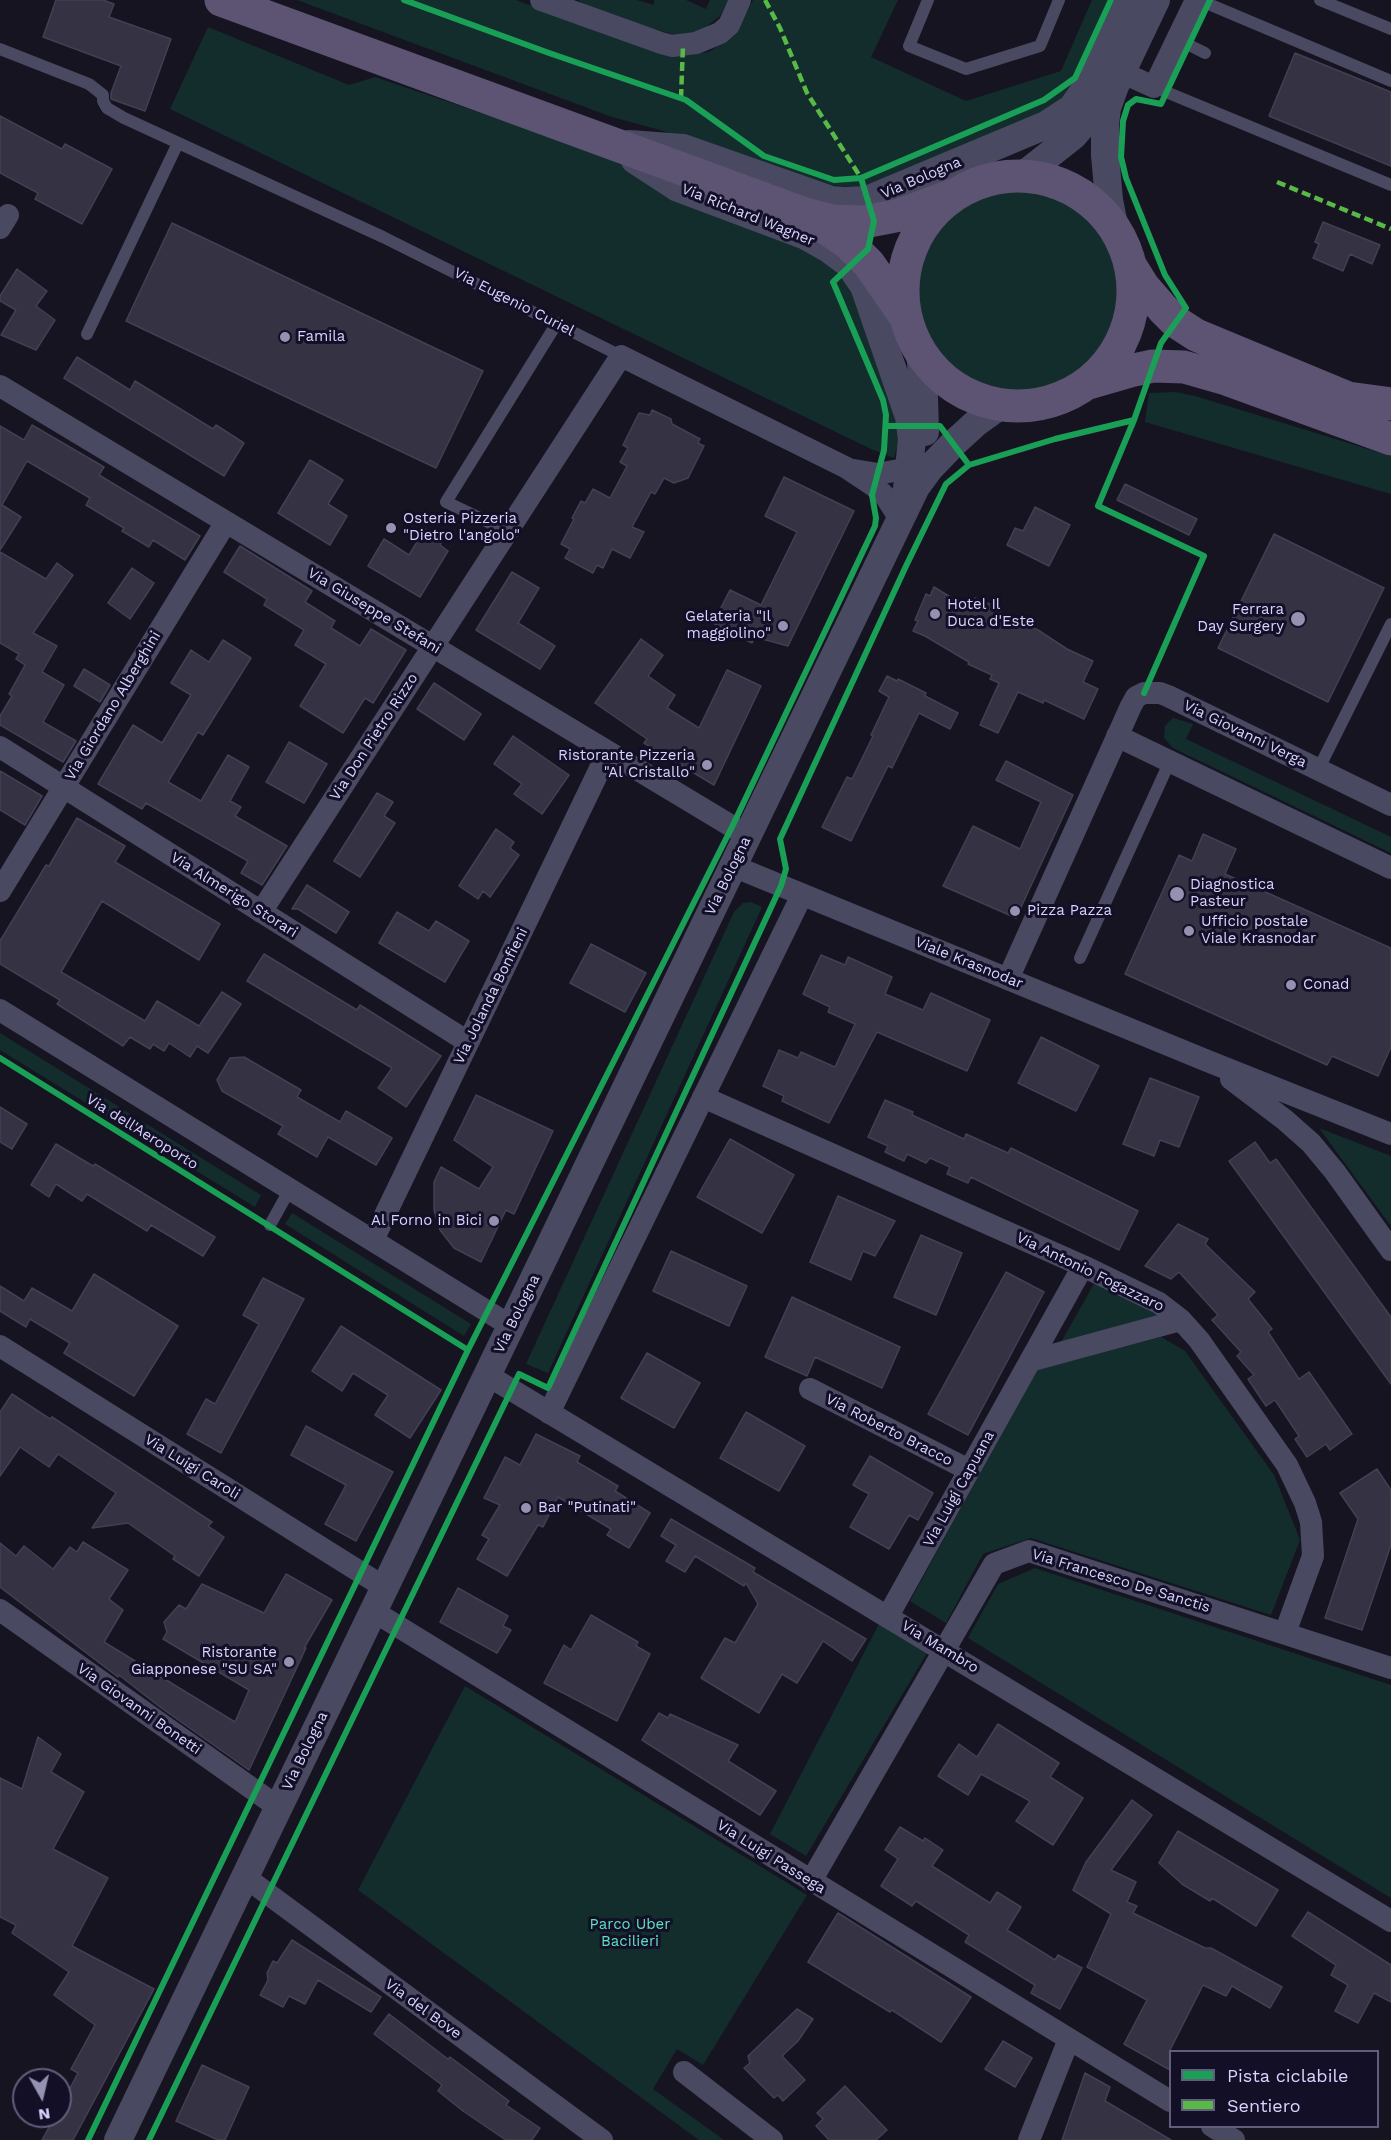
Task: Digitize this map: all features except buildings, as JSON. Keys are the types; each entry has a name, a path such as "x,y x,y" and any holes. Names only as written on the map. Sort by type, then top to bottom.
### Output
{"main road":[{"name":"Via Richard Wagner","path":"221,0 805,214 832,221 864,222 900,215 956,194"},
{"name":"Via Bologna","path":"1021,177 1043,179 1073,191 1100,211 1125,248 1130,265 1133,296 1127,328 1121,341 1109,361 1084,385 1063,397 1040,404 1017,406 1001,405 969,395 949,383 932,368 920,351 906,318 903,290 913,244 928,219 940,207 956,194 974,185 994,179 1021,177"},
{"name":"Via Richard Wagner","path":"805,214 857,252 878,276 906,318"},
{"path":"1130,265 1143,286 1163,309 1176,322 1196,335 1348,398 1391,404"},
{"path":"1084,385 1153,366 1184,367 1226,379 1391,439"}],"street":[{"path":"541,0 571,7 661,43 683,45 696,44 725,30 740,0"},
{"name":"Via Bologna","path":"610,143 683,147 831,200 867,200 1046,124 1072,108 1093,78 1130,0"},
{"name":"Via Bologna","path":"1115,230 1109,200 1105,124 1118,79 1156,0"},
{"path":"1118,79 1155,87 1198,0"},
{"name":"Via Bologna","path":"1021,177 1073,136 1118,79"},
{"name":"Via Richard Wagner","path":"610,143 678,188 806,236 830,249 849,264 864,286 906,403 912,439 907,496"},
{"name":"Via Bologna","path":"118,2140 748,836 907,496 924,446 924,397 920,351"},
{"name":"Via Eugenio Curiel","path":"621,356 847,468 886,497 907,496"},
{"name":"Via Don Pietro Rizzo","path":"261,912 621,356"},
{"name":"Via Giuseppe Stefani","path":"0,386 748,836"},
{"name":"Via Bologna","path":"907,496 953,444 1001,405"},
{"name":"Via Eugenio Curiel","path":"847,468 867,474 878,474 907,496"},
{"name":"Via Giordano Alberghini","path":"0,891 226,522"},
{"name":"Via Giovanni Verga","path":"1008,979 1117,736 1137,697 1144,693 1160,693 1391,805"},
{"path":"1117,736 1391,868"},
{"name":"Via Almerigo Storari","path":"0,747 468,1042"},
{"name":"Via Jolanda Bonfieni","path":"373,1240 608,752"},
{"name":"Viale Krasnodar","path":"733,866 1391,1134"},
{"path":"549,1413 802,895"},
{"name":"Via dell'Aeroporto","path":"0,1010 511,1326"},
{"name":"Viale Krasnodar","path":"1205,1060 1263,1102 1311,1143 1335,1172 1391,1250"},
{"name":"Via Antonio Fogazzaro","path":"703,1097 1083,1266 1159,1303 1181,1320 1199,1340 1287,1465 1305,1503 1311,1522 1313,1556 1286,1633"},
{"name":"Via Luigi Capuana","path":"888,1616 1083,1266"},
{"path":"1030,1362 1181,1320"},
{"name":"Via Luigi Caroli","path":"0,1346 379,1599"},
{"name":"Via Mambro","path":"487,1375 1391,1921"},
{"name":"Via Roberto Bracco","path":"810,1389 969,1470"},
{"name":"Via Francesco De Sanctis","path":"811,1881 994,1564 1029,1551 1391,1668"},
{"name":"Via Luigi Passega","path":"379,1599 811,1881 1169,2100"},
{"name":"Via Giovanni Bonetti","path":"0,1610 278,1807"},
{"name":"Via del Bove","path":"244,1877 602,2140"},
{"path":"1029,2140 1070,2039"},
{"path":"684,2072 772,2140"},
{"path":"1214,2128 1234,2140"}],"lane":[{"path":"928,0 909,46 966,69 1040,46 1059,0"},
{"path":"1198,0 1391,81"},
{"path":"1320,0 1391,29"},
{"path":"1177,39 1205,53"},
{"name":"Via Eugenio Curiel","path":"0,49 89,84 99,90 107,108 114,113 383,237 621,356"},
{"path":"1155,87 1391,185"},
{"path":"87,334 178,143"},
{"path":"507,531 446,501 557,323"},
{"path":"1318,770 1391,624"},
{"path":"1080,958 1170,761"},
{"path":"270,1225 290,1190"}],"green space":[{"path":"297,0 516,0 652,51 676,56 709,52 729,38 753,0 898,0 871,57 966,101 1061,71 1092,0 1122,0 1082,81 1060,100 1038,114 878,183 856,187 827,185 660,130 612,117"},
{"path":"578,0 637,0 654,5 654,0 686,0 706,9 710,0 728,0 720,16 701,31 681,37 592,10"},
{"path":"208,27 349,85 375,77 575,145 807,244 850,278 898,402 898,444 894,458 871,449 170,109"},
{"path":"1018,191 1037,193 1065,203 1095,228 1110,253 1116,272 1118,291 1116,310 1106,338 1081,368 1056,383 1037,389 1018,391 999,389 971,379 941,354 926,329 920,310 918,291 920,272 930,244 955,214 980,199 999,193"},
{"path":"1175,392 1195,396 1391,456 1391,494 1145,422 1149,393"},
{"path":"1173,718 1193,724 1186,739 1391,837 1391,853 1173,748 1164,738 1165,726"},
{"path":"751,902 762,907 548,1373 526,1364 734,912 743,903"},
{"path":"0,1033 261,1195 255,1207 0,1050"},
{"path":"1319,1128 1391,1156 1391,1226"},
{"path":"292,1213 471,1324 464,1336 285,1224"},
{"path":"1095,1282 1160,1316 1060,1344"},
{"path":"1161,1337 1185,1351 1274,1475 1300,1540 1271,1615 1031,1538 983,1554 946,1623 910,1601 1037,1370"},
{"path":"1035,1568 1391,1685 1391,1898 968,1638 998,1584"},
{"path":"879,1624 927,1653 806,1856 770,1834"},
{"name":"Parco Uber Bacilieri","path":"465,1686 807,1895 703,2065 677,2049 653,2089 724,2140 699,2140 358,1890"}],"marked path":[{"path":"765,0 780,28 807,93 861,178"},
{"path":"681,98 683,45"},
{"path":"1277,182 1391,229"}],"cycle path":[{"path":"404,0 686,100 764,156 834,180 861,178 1044,100 1075,78 1111,0"},
{"path":"149,2140 519,1374 548,1388 781,886 786,869 780,839 946,484 969,465 1055,439 1134,420 1161,343 1186,308 1165,275 1126,178 1121,157 1123,121 1128,105 1136,99 1161,104 1210,0"},
{"path":"88,2140 468,1350 732,827 875,526 872,495 884,450 886,415 883,400 833,282 868,249 874,221 861,178"},
{"path":"1134,420 1098,506 1204,556 1144,693"},
{"path":"887,426 940,426 969,465"},
{"path":"0,1058 468,1350"}],"place":[{"name":"Famila","path":"285,337"},
{"name":"Osteria Pizzeria \"Dietro l'angolo\"","path":"391,528"},
{"name":"Hotel Il Duca d'Este","path":"935,614"},
{"name":"Ferrara Day Surgery","path":"1298,619"},
{"name":"Gelateria \"Il maggiolino\"","path":"783,626"},
{"name":"Ristorante Pizzeria \"Al Cristallo\"","path":"707,765"},
{"name":"Diagnostica Pasteur","path":"1177,894"},
{"name":"Pizza Pazza","path":"1015,911"},
{"name":"Ufficio postale Viale Krasnodar","path":"1189,931"},
{"name":"Conad","path":"1291,985"},
{"name":"Al Forno in Bici","path":"494,1221"},
{"name":"Bar \"Putinati\"","path":"526,1508"},
{"name":"Ristorante Giapponese \"SU SA\"","path":"289,1662"}]}
